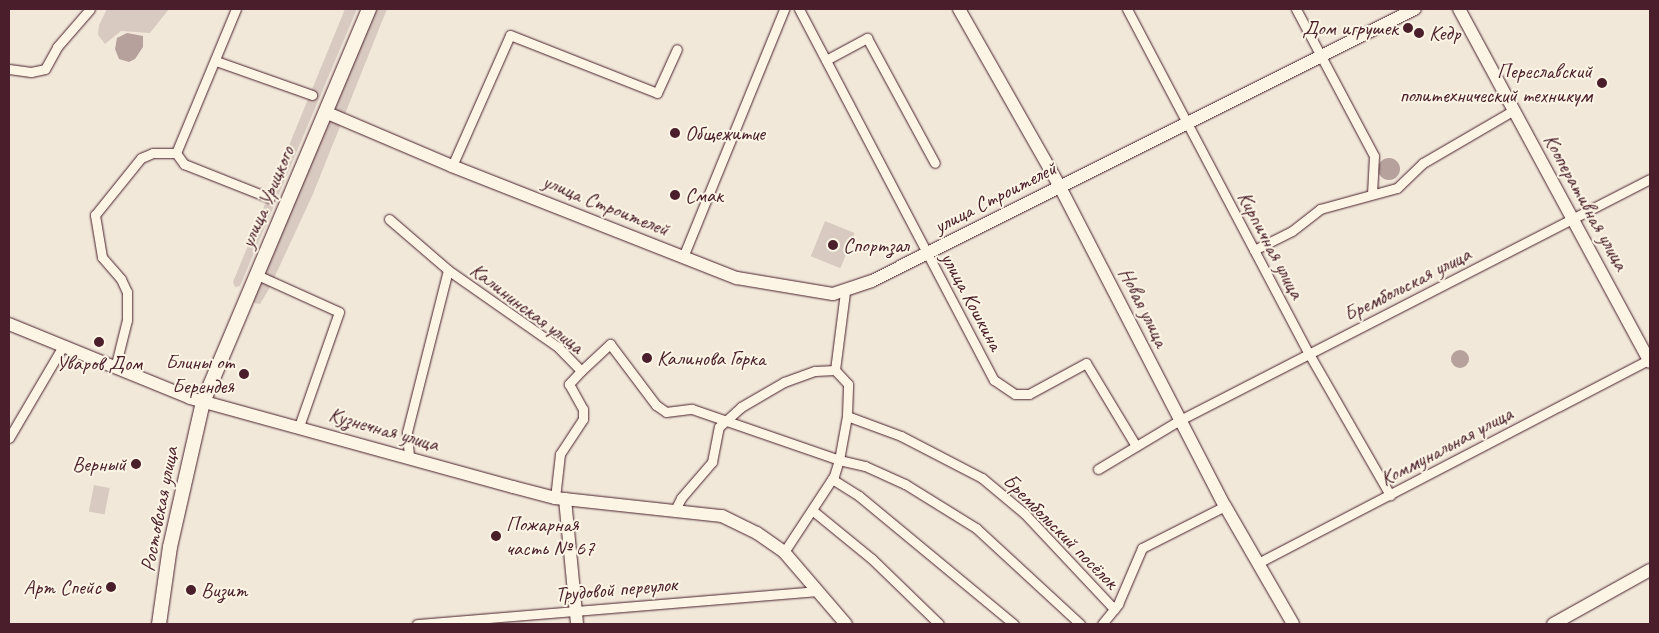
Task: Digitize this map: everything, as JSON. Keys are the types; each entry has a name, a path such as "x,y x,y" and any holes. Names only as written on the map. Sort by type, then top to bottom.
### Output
{"main road":[{"name":"улица Урицкого","path":"203,402 255,274 369,9"},
{"name":"Ростовская улица","path":"159,624 170,547 203,402"}],"street":[{"path":"9,69 31,72 45,68 57,47 90,9"},
{"path":"176,153 216,61 236,9"},
{"path":"684,257 784,9"},
{"name":"улица Кошкина","path":"799,9 994,380 1003,389 1015,394 1029,394 1086,364 1136,446"},
{"name":"Новая улица","path":"959,9 1060,187 1225,506 1293,624"},
{"name":"Кирпичная улица","path":"1127,9 1309,354 1390,495"},
{"path":"1296,9 1374,156 1372,194"},
{"name":"улица Строителей","path":"325,112 452,166 737,278 830,294 845,292 927,254 1415,9"},
{"name":"Кооперативная улица","path":"1459,9 1650,360"},
{"path":"452,166 510,35 657,93 677,49"},
{"path":"826,60 867,38 935,163"},
{"path":"216,61 312,95"},
{"path":"1254,250 1292,231 1320,209 1397,188 1423,163 1514,110"},
{"path":"114,368 127,320 127,292 121,279 102,257 95,215 141,158 154,153 176,153"},
{"path":"176,153 184,164 270,198"},
{"name":"Брембольская улица","path":"1098,469 1180,420 1650,179"},
{"name":"Калининская улица","path":"389,219 448,270 558,348 581,371"},
{"path":"409,456 407,432 448,270"},
{"path":"255,274 339,312 299,426"},
{"path":"835,370 845,292"},
{"name":"Кузнечная улица","path":"9,324 114,368 203,402 299,426 560,498 722,516 757,533 784,552 846,624"},
{"name":"Калининская улица","path":"560,498 560,454 583,419 584,409 569,384 610,344 656,405 666,412 692,409 838,460"},
{"path":"9,438 63,346"},
{"name":"Коммунальная улица","path":"1258,564 1650,360"},
{"path":"675,510 681,498 712,462 719,427 741,408 784,382 815,371 835,370 848,384 847,416 838,460 832,479 784,552"},
{"name":"Брембольский посёлок","path":"847,416 901,436 982,478 1024,514 1114,609"},
{"path":"838,460 865,466 905,484 976,528 1080,624"},
{"path":"832,479 866,502 1014,624"},
{"path":"560,498 577,624"},
{"path":"1102,624 1114,609 1142,548 1225,506"},
{"path":"812,510 872,559 939,624"},
{"path":"1553,624 1650,570"},
{"name":"Трудовой переулок","path":"417,624 576,609 817,591"}],"shaded area":[{"path":"107,9 169,9 150,33 121,31 105,44 98,35 99,25"},
{"path":"345,9 357,9 240,286 235,287 233,282"},
{"path":"376,9 387,9 313,194 269,289 260,304 254,303 253,298"},
{"path":"127,33 143,36 143,47 135,59 129,62 119,59 115,49 117,38"},
{"path":"1389,158 1397,161 1400,169 1397,177 1389,180 1381,177 1378,169 1381,161"},
{"name":"Спортзал","path":"825,221 855,233 840,268 811,256"},
{"path":"1460,350 1466,353 1469,359 1466,365 1460,368 1454,365 1451,359 1454,353"},
{"path":"94,485 110,488 105,515 89,512"}],"place":[{"name":"Дом игрушек","path":"1408,28"},
{"name":"Кедр","path":"1419,33"},
{"name":"Переславский политехнический техникум","path":"1602,83"},
{"name":"Общежитие","path":"675,133"},
{"name":"Смак","path":"675,195"},
{"name":"Спортзал","path":"833,245"},
{"name":"Уваров Дом","path":"99,342"},
{"name":"Калинова Горка","path":"647,358"},
{"name":"Блины от Берендея","path":"244,374"},
{"name":"Верный","path":"136,464"},
{"name":"Пожарная часть № 67","path":"496,536"},
{"name":"Арт Спейс","path":"111,587"},
{"name":"Визит","path":"191,590"}]}
